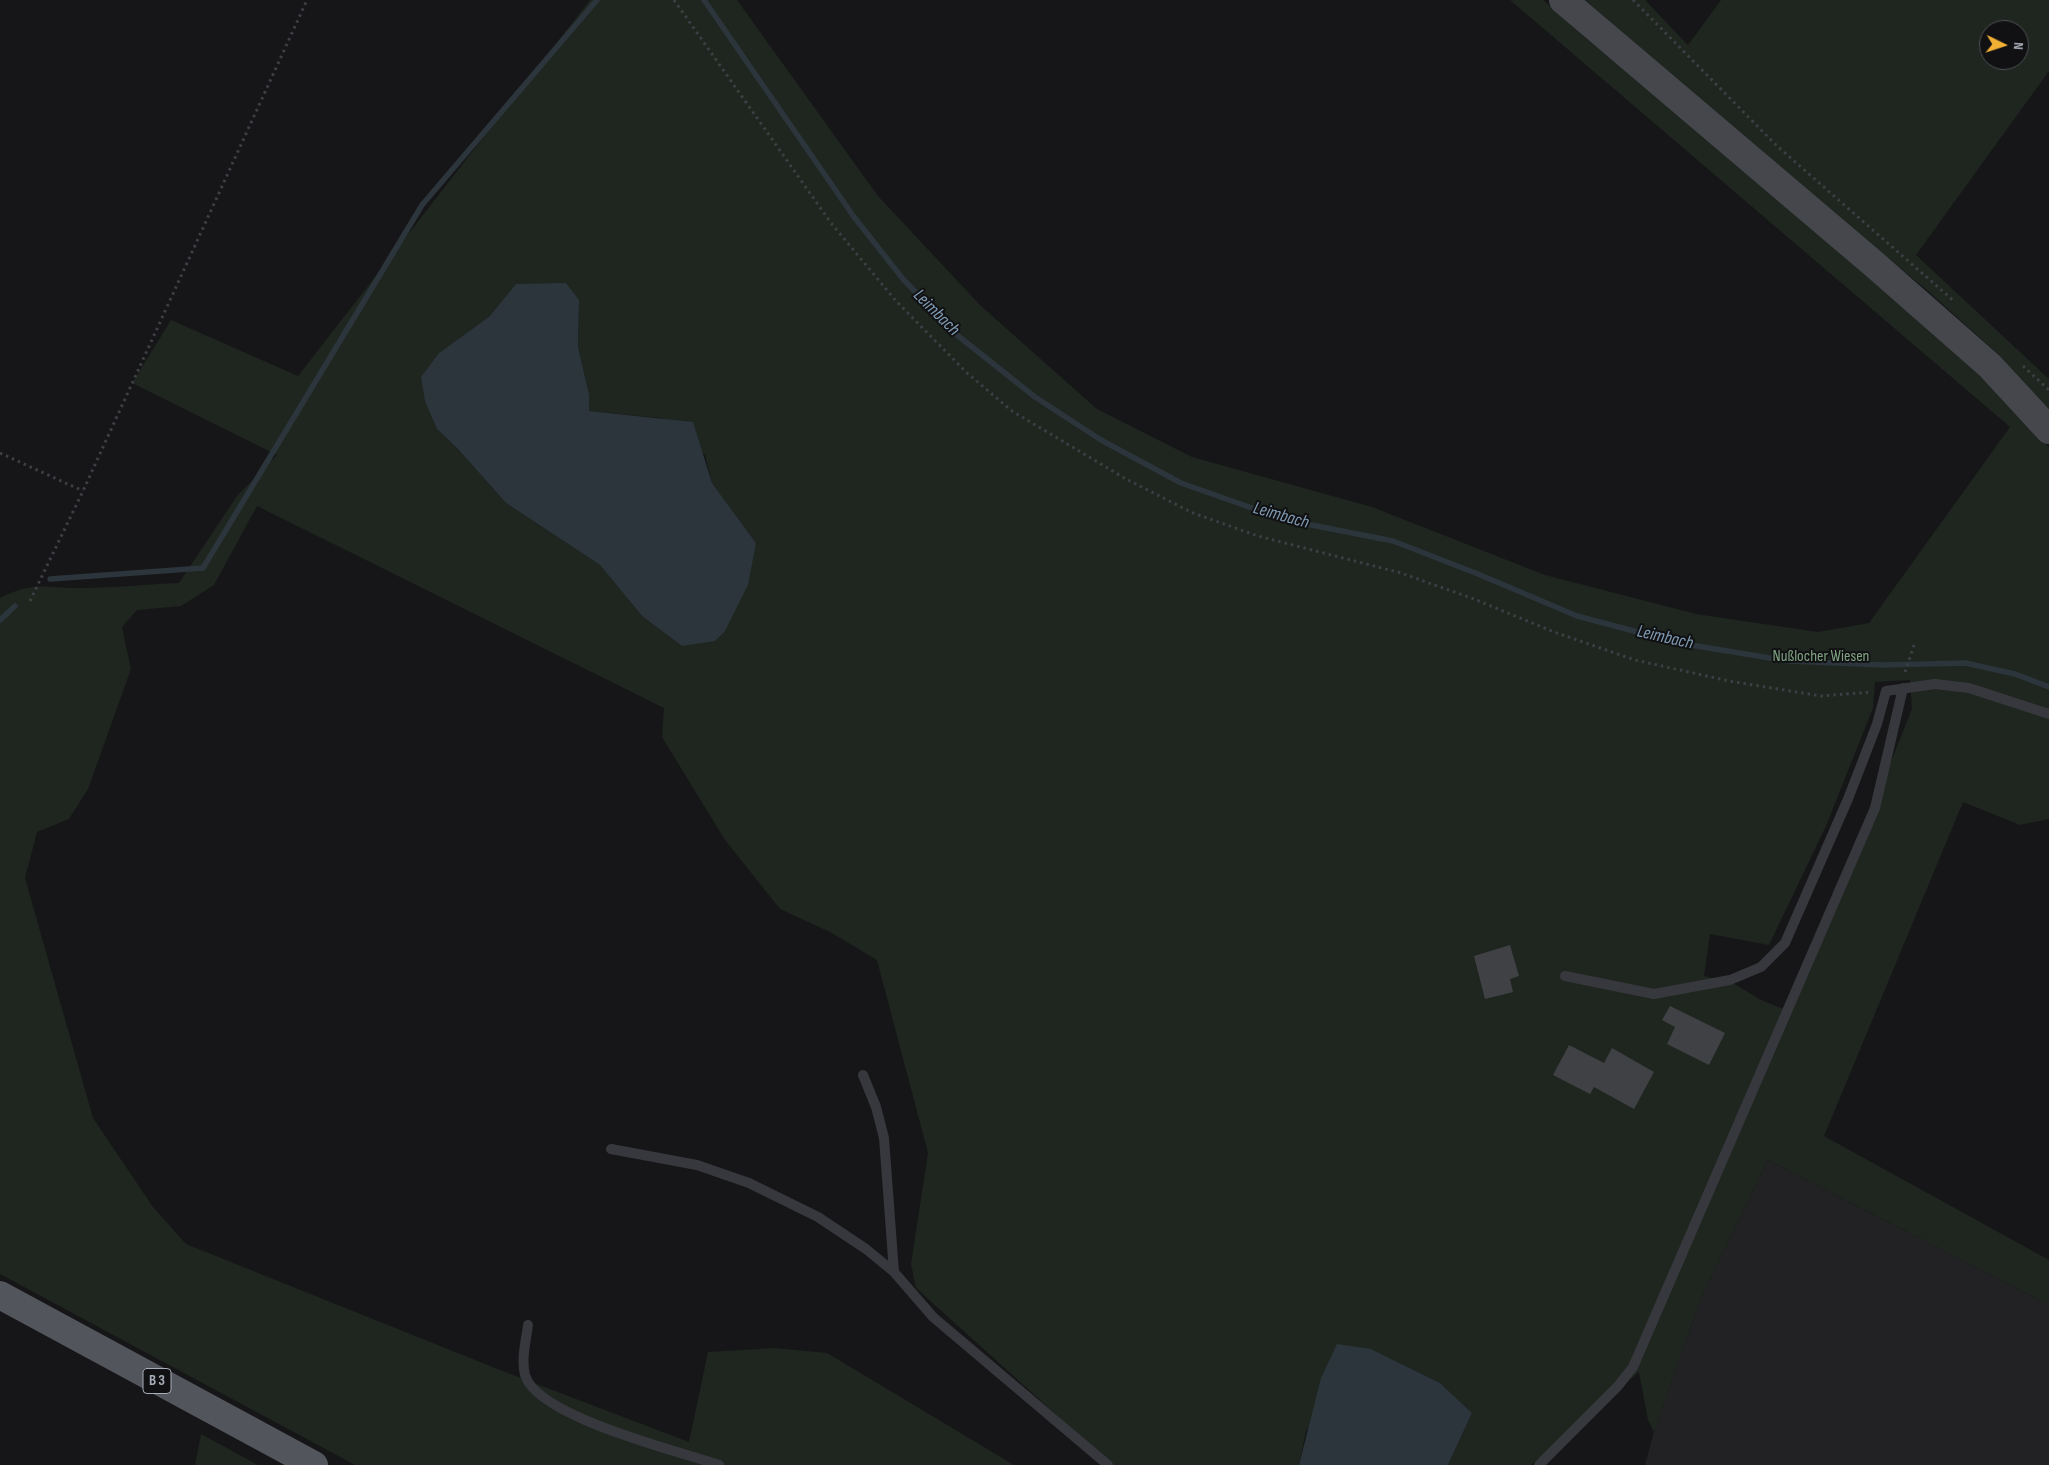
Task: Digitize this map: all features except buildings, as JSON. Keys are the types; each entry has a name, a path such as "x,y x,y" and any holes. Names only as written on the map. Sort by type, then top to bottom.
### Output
{"main road":[{"name":"B 3","path":"0,1295 314,1465"}],"street":[{"path":"1563,0 1883,271 1990,366 2049,430"}],"lane":[{"path":"1565,976 1654,994 1730,980 1761,967 1785,943 1848,798 1877,724 1886,691 1934,684 1969,688 2049,714"},
{"path":"1539,1465 1618,1386 1633,1367 1875,808 1903,688"},
{"path":"862,1075 876,1107 884,1138 894,1272"},
{"path":"611,1149 697,1165 749,1183 818,1217 866,1249 894,1272 933,1317 1108,1465"},
{"path":"528,1325 524,1359 525,1376 542,1396 563,1410 593,1424 719,1465"}],"path":[{"path":"30,601 83,491 307,0"},
{"path":"674,0 831,223 896,301 967,373 1012,411 1126,479 1193,512 1258,536 1402,573 1474,599 1554,632 1635,660 1729,681 1821,696 1886,691"},
{"path":"1633,0 1777,146 1958,305"},
{"path":"2021,364 2049,390"},
{"path":"0,453 83,491"},
{"path":"1905,672 1914,645"}],"shaded area":[{"path":"566,283 579,300 578,347 589,394 589,411 693,422 712,483 756,543 748,585 725,631 715,641 682,646 642,616 600,565 506,503 457,448 437,429 425,401 421,377 439,353 490,316 516,284"},
{"path":"1768,1160 2049,1305 2049,1465 1645,1465 1654,1432 1701,1298"},
{"path":"1337,1344 1371,1349 1440,1383 1472,1413 1448,1465 1299,1465 1321,1378"}],"green space":[{"name":"Nußlocher Wiesen","path":"590,0 737,0 878,196 981,306 1097,409 1192,457 1372,507 1545,575 1696,614 1818,632 1869,623 2010,427 1510,0 1543,0 1583,36 1742,166 2000,393 2049,447 2049,819 2020,825 1963,802 1824,1136 2049,1260 2049,1305 1768,1160 1701,1298 1654,1432 1648,1420 1639,1372 1531,1465 1448,1465 1472,1413 1440,1383 1371,1349 1306,1431 1299,1465 1112,1465 916,1288 911,1264 928,1153 877,960 830,932 780,909 725,840 662,737 664,708 257,506 214,585 181,606 137,610 122,627 131,669 88,789 69,819 37,832 25,878 93,1118 153,1207 186,1244 500,1370 689,1442 708,1352 775,1348 827,1353 1014,1465 355,1465 0,1274 0,598 12,592 32,587 94,588 179,583 237,496 277,455 132,383 171,320 298,376","holes":["579,300 578,347 589,394 589,411 661,418 705,455 712,483 756,543 682,646 642,616 600,565 506,503 457,448 437,429 439,353 490,316","1910,680 1912,709 1791,1012 1761,1000 1733,983 1704,976 1710,934 1769,945 1826,826 1873,708 1875,682"]},
{"path":"1585,0 1645,0 1688,45 1721,0 2049,0 2049,71 1916,255 2049,379 2049,411 2000,356 1928,291 1752,146"},
{"path":"201,1434 258,1465 195,1465"}],"waterway":[{"path":"50,579 203,568 422,205 597,0"},
{"name":"Leimbach","path":"704,0 854,217 903,279 957,335 1035,397 1101,440 1181,483 1286,520 1393,541 1478,574 1577,616 1679,643 1788,661 1884,665 1965,663 2015,674 2049,687"},
{"path":"0,620 15,606"}]}
